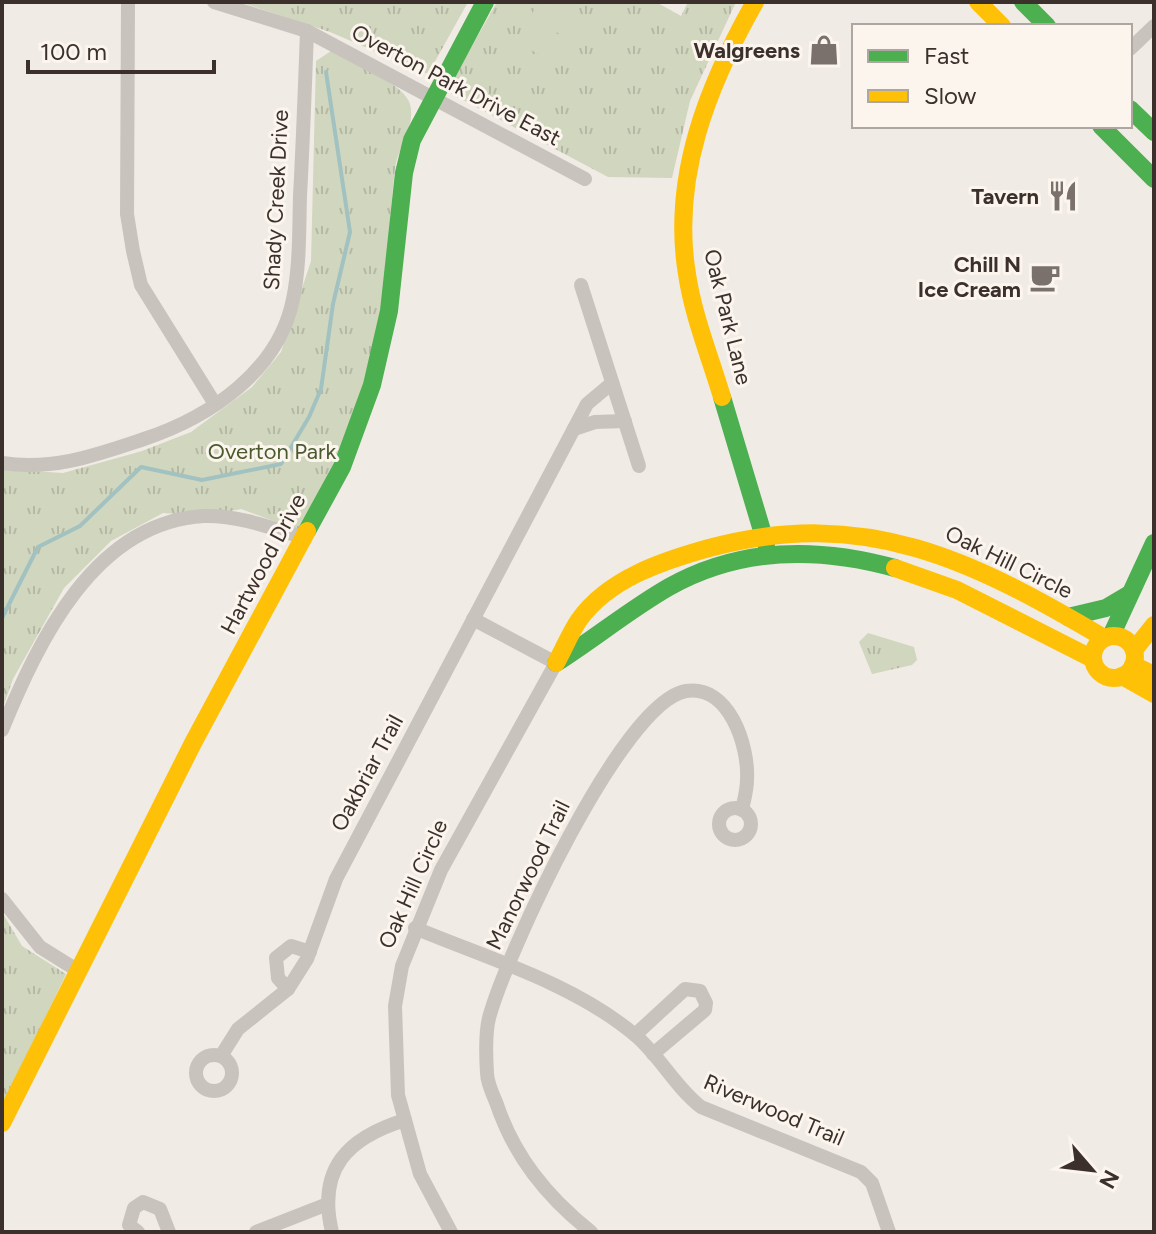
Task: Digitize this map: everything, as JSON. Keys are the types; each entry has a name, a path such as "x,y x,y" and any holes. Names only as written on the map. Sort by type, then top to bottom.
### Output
{"street":[{"path":"128,2 127,214 133,251 141,285 215,404"},
{"name":"Overton Park Drive East","path":"214,2 307,31 585,179"},
{"name":"Hartwood Drive","path":"2,1123 193,743 342,467 372,385 389,311 404,173 412,140 432,97 485,2"},
{"name":"Oak Park Lane","path":"755,2 723,62 698,127 686,179 684,227 687,275 769,555"},
{"path":"978,2 1000,24"},
{"path":"1023,2 1045,24"},
{"path":"1132,47 1154,26"},
{"name":"Shady Creek Drive","path":"2,463 55,466 158,434 215,404 248,379 267,359 279,339 293,299 307,31"},
{"path":"1132,111 1154,132"},
{"path":"1103,128 1154,179"},
{"path":"581,285 639,466"},
{"name":"Oakbriar Trail","path":"221,1056 238,1029 288,989 310,952 336,879 587,404 612,383"},
{"path":"574,429 595,422 625,421"},
{"path":"2,730 47,635 105,560 132,539 178,519 206,516 237,519 305,538"},
{"name":"Oak Hill Circle","path":"451,1232 420,1174 398,1095 395,1006 402,966 441,870 580,618 612,589 641,571 763,534 834,530 874,534 959,561 1107,637"},
{"path":"1093,659 1094,651 1107,637 1154,543"},
{"path":"473,619 556,663 592,642 659,592 712,567 769,555 856,557 918,572 949,584 1093,659 1105,676 1129,664 1154,625"},
{"path":"1068,617 1106,608 1128,595"},
{"path":"1107,637 1125,639 1129,664 1154,694"},
{"path":"1129,664 1154,675"},
{"name":"Manorwood Trail","path":"591,1232 557,1205 520,1157 487,1075 488,1021 508,966 598,781 659,704 686,691 711,694 729,709 747,778 742,810"},
{"path":"2,899 40,947 80,972"},
{"name":"Riverwood Trail","path":"415,928 593,1002 635,1035 687,1096 701,1107 861,1172 872,1183 889,1232"},
{"path":"288,989 278,978 276,958 291,946 310,952"},
{"path":"635,1035 685,989 700,991 706,1003 705,1010 653,1054"},
{"path":"332,1232 325,1205 332,1176 349,1148 361,1138 405,1120"},
{"path":"138,1232 129,1225 130,1215 143,1202 160,1209 169,1232"},
{"path":"256,1232 325,1205"}],"green space":[{"path":"240,2 468,2 428,74 330,32"},
{"path":"497,2 656,2 681,16 688,2 736,2 690,101 672,178 608,177 446,91"},
{"path":"538,2 578,21 569,39 530,18"},
{"path":"526,24 565,45 555,63 516,42"},
{"name":"Overton Park","path":"331,51 376,74 406,96 411,121 395,168 383,301 374,354 346,438 328,476 298,530 241,509 206,516 163,513 111,541 64,588 13,679 2,710 2,469 63,473 142,451 191,432 252,387 281,352 311,261 316,61"},
{"path":"868,633 914,647 917,660 912,665 872,674 859,642"},
{"path":"2,912 22,946 66,974 2,1108"}],"waterway":[{"path":"2,618 38,547 80,526 141,467 202,480 281,464 309,417 321,389 333,304 350,232 326,72"}],"traffic: fast":[{"path":"307,531 342,467 372,385 389,311 404,173 412,140 485,2"},
{"path":"1023,2 1045,24"},
{"path":"1132,111 1154,132"},
{"path":"1103,128 1154,179"},
{"path":"722,397 766,544"},
{"path":"1111,636 1154,543"},
{"path":"556,663 669,587 724,564 752,558 809,554 838,556 895,568"},
{"path":"1068,617 1106,608 1128,595"}],"traffic: slow":[{"path":"722,397 687,274 683,238 684,202 697,133 709,99 755,2"},
{"path":"978,2 1000,24"},
{"path":"2,1123 193,743 307,531"},
{"path":"556,663 576,625 591,606 605,593 637,574 709,548 765,537 818,533 868,537 916,548 962,564 1009,585 1104,638"},
{"path":"895,568 957,590 1093,659"},
{"path":"1134,650 1154,625"},
{"path":"1114,636 1129,642 1135,657 1129,672 1114,678 1099,672 1093,657 1099,642 1114,636"},
{"path":"1133,665 1154,675"},
{"path":"1122,676 1154,694"}],"place":[{"name":"Walgreens","path":"824,50"},
{"name":"Tavern","path":"1063,196"},
{"name":"Chill N Ice Cream","path":"1045,277"}]}
